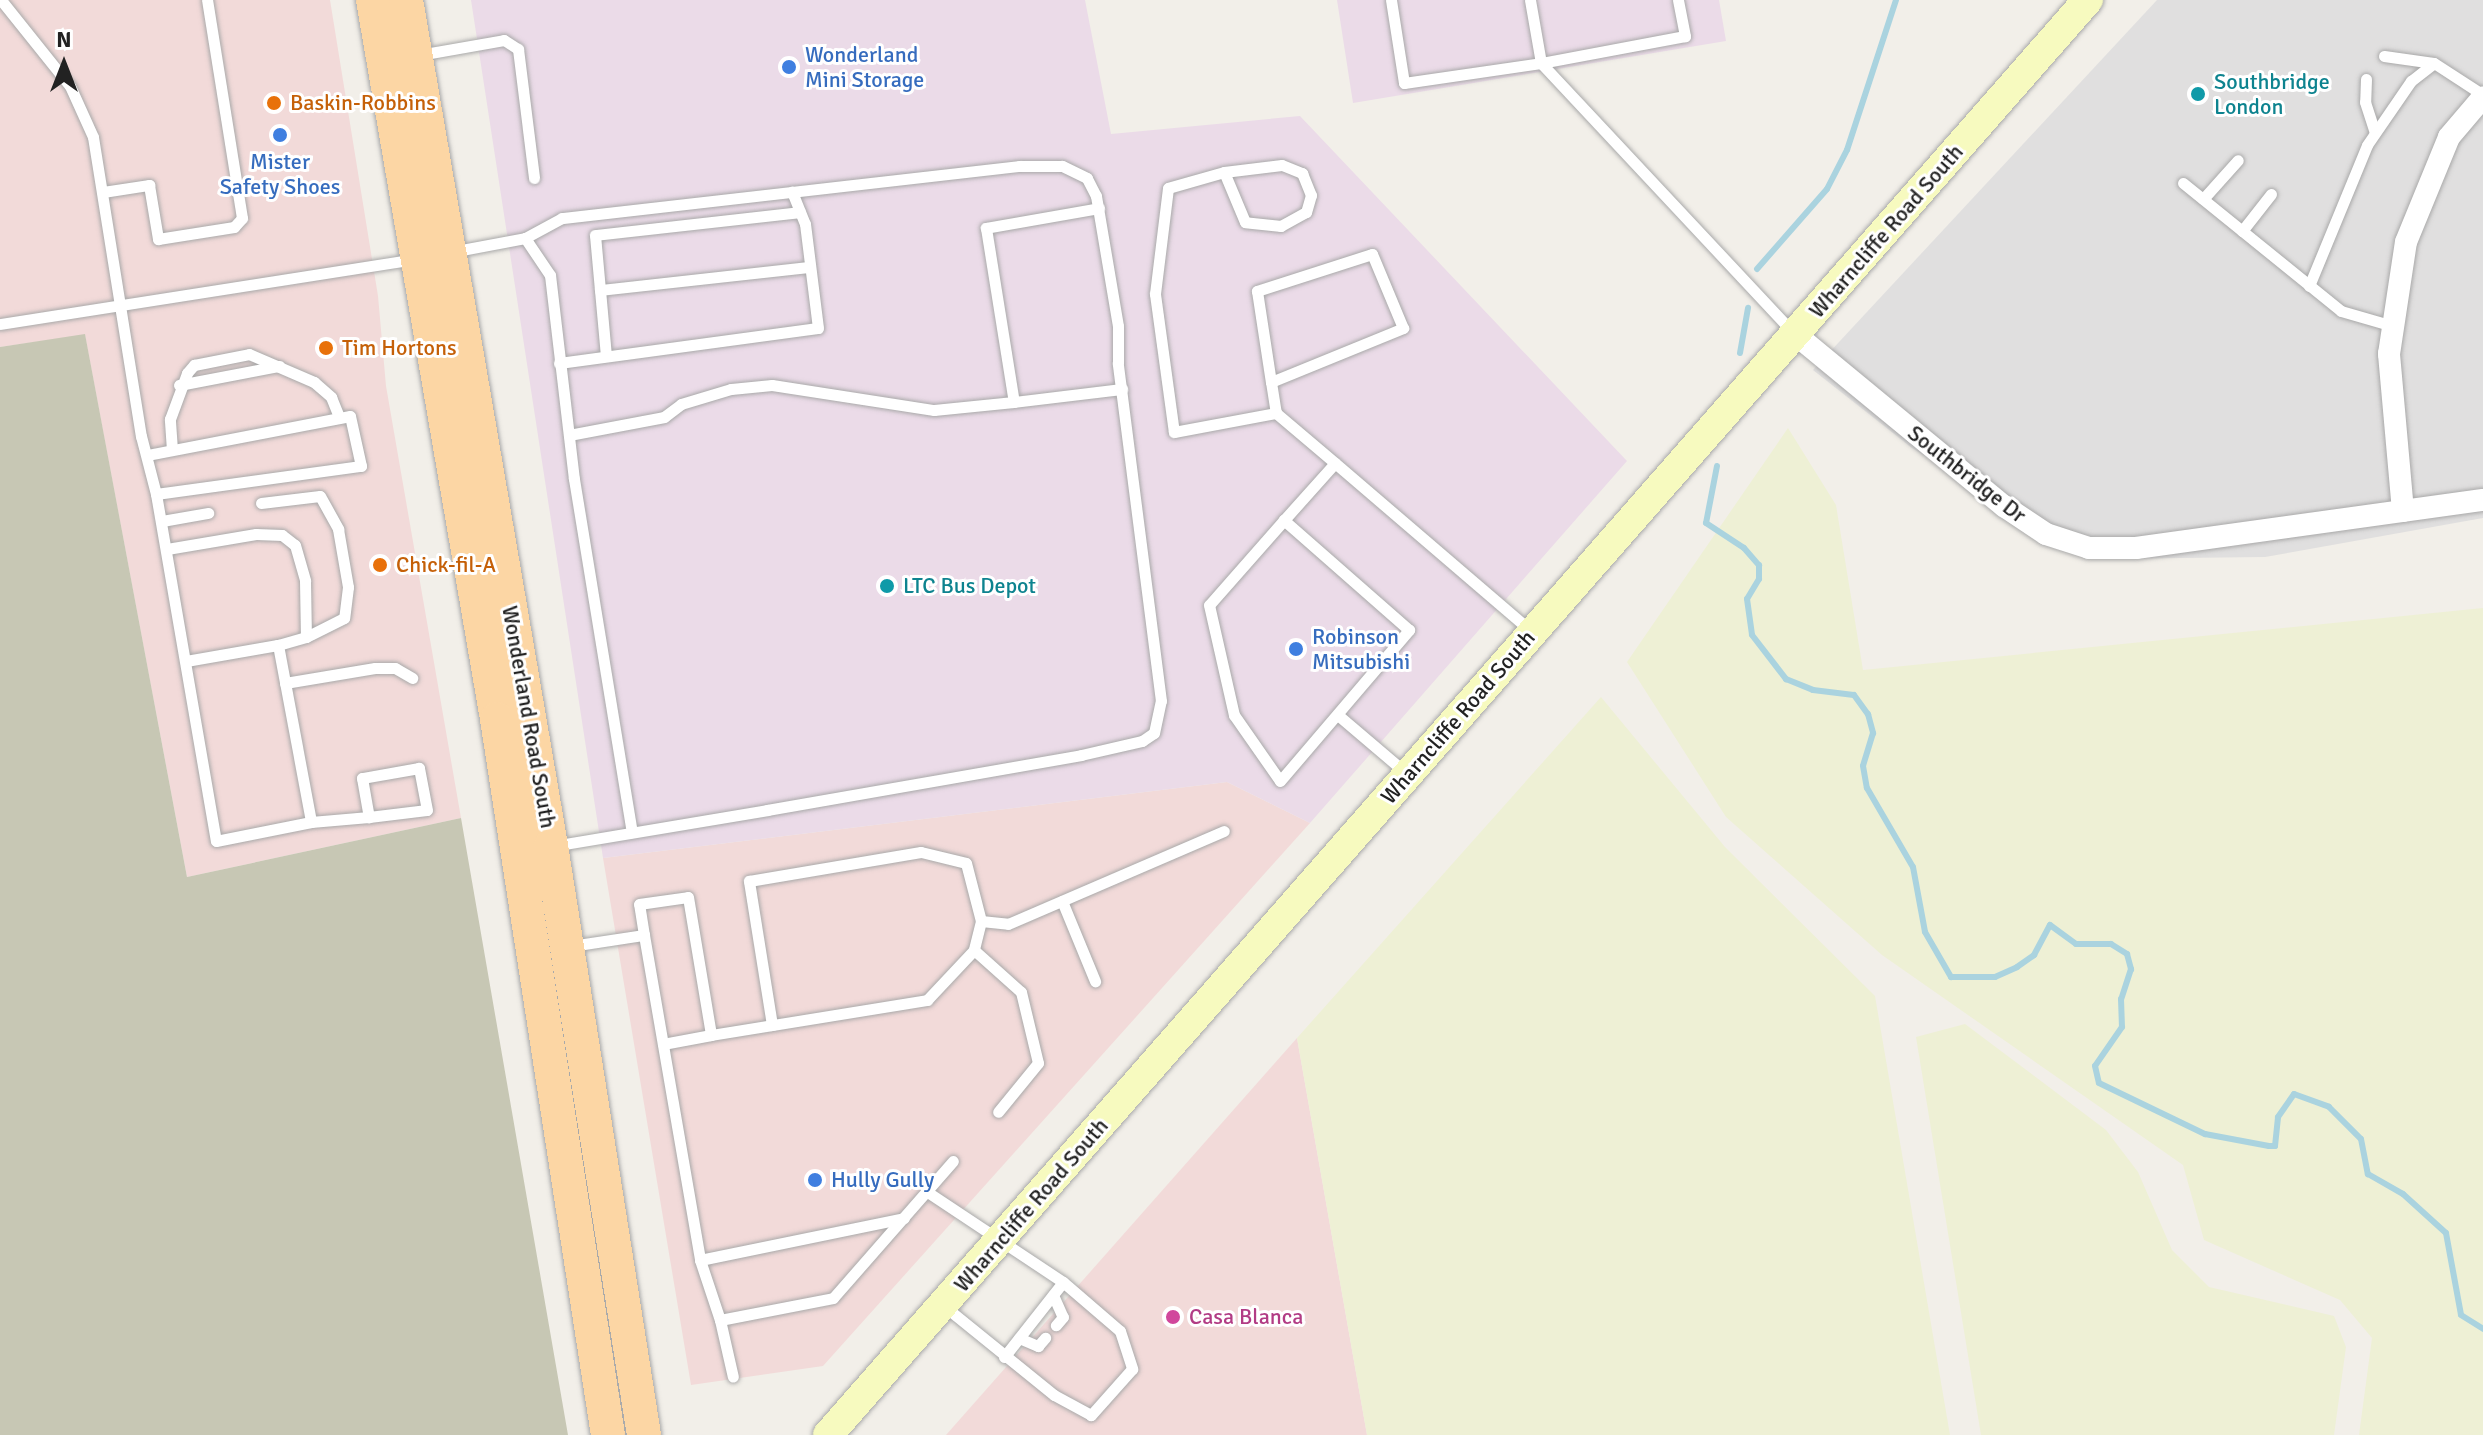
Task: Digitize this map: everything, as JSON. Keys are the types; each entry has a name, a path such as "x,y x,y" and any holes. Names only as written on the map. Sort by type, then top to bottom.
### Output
{"main road":[{"name":"Wonderland Road South","path":"373,0 434,255 534,849 608,1435"},
{"name":"Wonderland Road South","path":"406,0 415,56 434,255"},
{"name":"Wharncliffe Road South","path":"828,1435 2088,0"},
{"name":"Wonderland Road South","path":"534,849 567,947 644,1435"}],"street":[{"path":"2403,511 2389,354 2406,242 2449,137 2483,96"},
{"name":"Southbridge Dr","path":"1795,334 2004,506 2046,534 2089,548 2136,548 2483,500"}],"lane":[{"path":"1,0 70,86 93,137 216,841 311,822 369,817 427,810 419,768 362,778 369,817"},
{"path":"103,192 149,185 158,239 234,227 242,218 207,0"},
{"path":"1391,0 1404,83 1541,63 1685,36 1678,0"},
{"path":"1530,0 1541,63 1795,334"},
{"path":"415,56 504,40 518,49 534,178"},
{"path":"2384,56 2434,63 2483,96"},
{"path":"2309,286 2375,132 2411,81 2434,63"},
{"path":"2366,79 2365,102 2375,132"},
{"path":"2203,199 2238,160"},
{"path":"0,324 525,238 562,218 1044,164 1087,178 1099,208 1118,326 1122,389 1161,701 1154,733 1142,741 1081,755 534,849"},
{"path":"1224,172 1245,222 1281,226 1306,212 1311,195 1302,173 1282,165 1224,172 1168,188 1155,294 1174,432 1276,413"},
{"path":"2183,183 2341,311 2393,326"},
{"path":"559,363 818,328 800,212 792,192"},
{"path":"2242,231 2271,194"},
{"path":"1014,402 986,228 1099,208"},
{"path":"606,356 595,235 800,212"},
{"path":"525,238 550,275 569,435 632,832"},
{"path":"1271,382 1403,328 1372,254 1257,291 1271,382 1276,413 1533,632"},
{"path":"600,290 810,267"},
{"path":"172,450 170,419 179,385 194,365 249,354 314,382 331,397 339,417"},
{"path":"179,385 279,366"},
{"path":"569,435 664,417 681,404 731,389 772,385 934,410 1122,389"},
{"path":"147,455 350,416 361,466 156,494"},
{"path":"1284,520 1409,630 1339,716 1280,781 1234,715 1209,605 1284,520 1335,463"},
{"path":"186,661 278,645 306,637 344,618 348,587 338,529 320,496 261,503"},
{"path":"162,521 208,513"},
{"path":"167,549 282,535 302,561 306,637"},
{"path":"278,645 311,822"},
{"path":"285,683 375,668 395,668 412,678"},
{"path":"1339,716 1408,774"},
{"path":"981,921 1008,924 1224,831"},
{"path":"663,1044 927,1000 974,950 981,921 966,863 921,852 749,881 772,1025"},
{"path":"711,1035 688,897 639,904 700,1260 720,1320 733,1377"},
{"path":"1062,901 1095,981"},
{"path":"567,947 644,935"},
{"path":"974,950 1021,992 1038,1063 998,1112"},
{"path":"720,1320 833,1298 929,1193 953,1161"},
{"path":"929,1193 1063,1282 1120,1331 1132,1369 1091,1415 1004,1357 943,1305"},
{"path":"700,1260 904,1218"},
{"path":"1004,1357 1063,1282"},
{"path":"1053,1295 1063,1317 1056,1325"},
{"path":"1019,1338 1038,1346 1045,1338"}],"shaded area":[{"path":"0,0 330,0 378,296 386,386 461,818 187,877 85,335 0,347"},
{"path":"471,0 1085,0 1111,134 1300,116 1627,461 1310,823 1227,782 603,858"},
{"path":"1337,0 1719,0 1726,41 1353,103"},
{"path":"2157,0 2483,0 2483,518 2265,557 2095,559 1912,448 1813,370"},
{"path":"85,334 187,877 461,818 568,1435 0,1435 0,347"},
{"path":"1788,428 1836,505 1863,670 2483,608 2483,1435 2359,1435 2372,1338 2340,1300 2204,1240 2183,1165 1882,955 1726,817 1627,662"},
{"path":"1601,697 1725,847 1875,996 1950,1435 1367,1435 1297,1038"},
{"path":"1227,782 1310,823 823,1366 691,1385 603,858"},
{"path":"1965,1024 2106,1130 2138,1172 2172,1250 2209,1287 2334,1316 2346,1347 2334,1435 1981,1435 1916,1037"},
{"path":"1297,1038 1367,1435 946,1435"}],"waterway":[{"path":"1757,269 1827,189 1847,150 1896,0"},
{"path":"1740,353 1748,308"},
{"path":"1717,466 1706,523 1744,548 1759,565 1759,579 1747,599 1752,635 1786,679 1813,690 1854,695 1868,714 1873,733 1863,766 1867,788 1913,867 1925,932 1951,977 1995,977 2017,967 2034,955 2050,925 2076,944 2111,944 2127,954 2131,969 2121,999 2122,1027 2095,1066 2099,1083 2205,1134 2269,1146 2275,1146 2278,1117 2294,1094 2329,1107 2361,1139 2368,1174 2403,1194 2446,1233 2461,1315 2483,1329"}],"place":[{"name":"Wonderland Mini Storage","path":"789,67"},
{"name":"Southbridge London","path":"2198,94"},
{"name":"Baskin-Robbins","path":"274,103"},
{"name":"Mister Safety Shoes","path":"280,135"},
{"name":"Tim Hortons","path":"326,348"},
{"name":"Chick-fil-A","path":"380,565"},
{"name":"LTC Bus Depot","path":"887,586"},
{"name":"Robinson Mitsubishi","path":"1296,649"},
{"name":"Hully Gully","path":"815,1180"},
{"name":"Casa Blanca","path":"1173,1317"}]}
